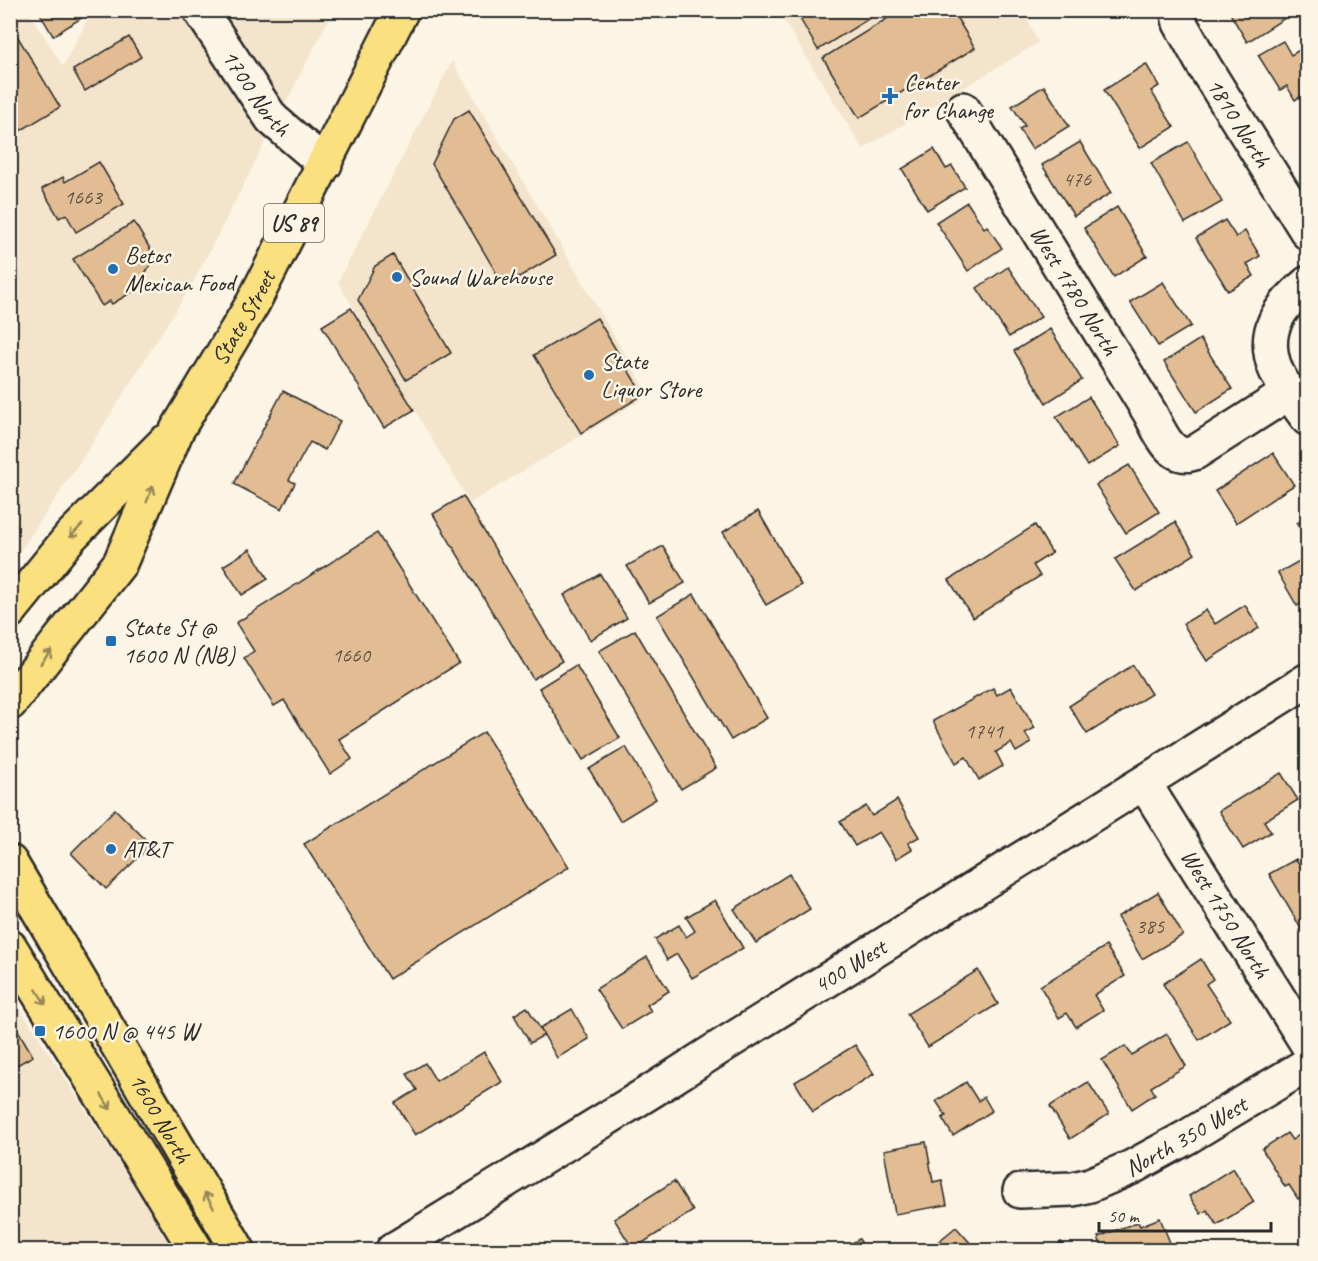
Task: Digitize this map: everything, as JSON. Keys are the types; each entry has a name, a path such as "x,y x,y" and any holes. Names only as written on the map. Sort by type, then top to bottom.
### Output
{"main road":[{"name":"State Street","path":"10,703 120,562 177,430 253,303 326,164 402,10"},
{"name":"State Street","path":"10,611 71,536 177,430"},
{"name":"1600 North","path":"10,862 238,1251"},
{"name":"1600 North","path":"10,947 196,1251"}],"street":[{"name":"1700 North","path":"200,10 272,119 326,164"},
{"name":"1810 North","path":"1177,10 1180,23 1204,66 1308,232"},
{"name":"West 1780 North","path":"963,109 1150,413 1166,443 1175,451 1184,455 1196,452 1299,405"},
{"path":"1299,405 1275,368 1270,339 1274,321 1284,306 1308,284"},
{"name":"400 West","path":"393,1251 1308,680"},
{"name":"West 1750 North","path":"1144,783 1308,1045"},
{"name":"North 350 West","path":"1020,1191 1073,1189 1090,1185 1132,1167 1187,1137 1308,1064"}],"shaded area":[{"path":"11,11 28,11 63,66 92,11 333,11 194,281 94,441 11,565"},
{"name":"Center for Change","path":"778,11 1037,11 1026,17 1038,43 863,149"},
{"path":"452,61 649,395 470,503 338,282"},
{"path":"11,994 175,1250 11,1250"}],"building":[{"path":"38,10 94,10 53,36"},
{"path":"795,10 883,10 818,50"},
{"path":"901,10 952,10 975,48 859,118 823,58"},
{"path":"1228,10 1281,10 1285,18 1247,42"},
{"path":"10,24 60,107 10,137"},
{"path":"129,37 141,57 85,91 73,70"},
{"path":"1283,41 1291,55 1308,45 1306,107 1300,97 1295,100 1287,86 1280,90 1258,55"},
{"path":"1146,64 1159,86 1151,91 1174,127 1140,148 1104,90"},
{"path":"1044,86 1069,126 1032,149 1019,129 1025,126 1012,106"},
{"path":"469,110 556,255 504,286 432,164 454,119"},
{"path":"1080,142 1111,193 1074,216 1042,165"},
{"path":"1188,142 1222,202 1185,223 1151,163"},
{"path":"934,149 946,169 952,166 965,187 927,210 902,169"},
{"path":"99,162 124,204 76,232 66,214 59,218 42,189 63,177 65,182"},
{"path":"967,202 984,228 987,226 1002,248 968,271 936,222"},
{"path":"1117,207 1147,256 1114,277 1084,228"},
{"path":"1225,220 1236,237 1245,231 1260,256 1247,264 1254,276 1228,291 1196,238"},
{"name":"Betos Mexican Food","path":"134,222 155,257 141,280 144,285 112,304 110,301 102,306 73,259"},
{"path":"393,255 451,353 406,380 358,300 375,266"},
{"path":"1008,267 1041,317 1009,337 977,288"},
{"path":"1163,282 1191,326 1158,346 1130,302"},
{"path":"351,308 414,410 384,428 322,326"},
{"name":"State Liquor Store","path":"597,318 643,395 581,433 534,355"},
{"path":"1050,329 1082,380 1046,403 1014,351"},
{"path":"1200,339 1232,389 1196,412 1164,362"},
{"path":"283,391 340,421 325,450 310,442 289,480 295,483 282,509 234,484"},
{"path":"1089,397 1120,446 1087,466 1056,417"},
{"path":"1273,453 1294,485 1236,523 1215,491"},
{"path":"1129,465 1159,512 1126,533 1096,485"},
{"path":"463,496 562,661 533,679 433,514"},
{"path":"758,511 801,585 766,605 723,532"},
{"path":"1308,517 1308,539 1297,523"},
{"path":"1175,522 1195,554 1136,591 1115,559"},
{"path":"1035,525 1052,553 1033,565 1040,576 973,618 949,580"},
{"path":"377,533 459,663 339,739 352,759 330,774 284,700 274,706 244,658 254,651 236,623"},
{"path":"663,546 685,583 649,603 627,566"},
{"path":"250,549 268,579 242,595 223,566"},
{"path":"1308,556 1308,600 1297,606 1278,573"},
{"path":"600,574 627,618 590,640 564,595"},
{"path":"694,594 767,718 731,740 657,616"},
{"path":"1245,605 1259,628 1207,661 1183,624 1206,610 1215,624"},
{"path":"635,630 716,768 681,789 599,651"},
{"path":"576,665 620,738 583,760 539,688"},
{"path":"1133,665 1151,694 1087,734 1069,706"},
{"path":"1011,687 1035,728 1025,733 1031,743 1016,752 1011,743 996,752 1003,766 979,780 966,757 956,763 933,721 993,688 997,695"},
{"path":"484,732 569,867 389,979 304,844"},
{"path":"626,747 656,799 620,821 589,769"},
{"path":"1281,773 1298,800 1264,821 1271,832 1243,849 1219,811"},
{"path":"897,800 919,837 908,843 912,849 896,859 879,832 855,846 840,822 866,806 872,816"},
{"name":"AT&T","path":"115,809 151,845 106,889 71,853"},
{"path":"1296,859 1308,878 1308,927 1302,930 1269,874"},
{"path":"789,874 810,909 756,943 734,909"},
{"path":"1158,892 1183,935 1142,959 1117,917"},
{"path":"715,900 743,948 692,978 677,954 667,960 655,939 679,925 686,937 695,931 686,917"},
{"path":"1106,946 1125,976 1094,995 1103,1010 1076,1027 1067,1013 1059,1018 1040,986"},
{"path":"647,957 669,991 647,1005 651,1011 622,1029 596,989"},
{"path":"1201,959 1213,979 1206,984 1230,1020 1199,1040 1163,984"},
{"path":"978,970 998,1004 928,1047 907,1014"},
{"path":"527,1007 544,1035 530,1043 514,1015"},
{"path":"572,1009 589,1039 557,1058 540,1028"},
{"path":"13,1022 33,1056 10,1069 10,1024"},
{"path":"1167,1034 1186,1066 1151,1087 1155,1094 1132,1109 1102,1060 1125,1046 1132,1055"},
{"path":"855,1045 874,1074 813,1112 795,1082"},
{"path":"484,1052 502,1082 415,1135 395,1103 417,1090 407,1074 425,1063 436,1081"},
{"path":"966,1082 978,1101 984,1097 992,1111 953,1136 942,1118 946,1116 936,1101"},
{"path":"1088,1082 1109,1114 1070,1139 1050,1106"},
{"path":"1287,1133 1292,1140 1302,1133 1308,1142 1308,1194 1298,1199 1289,1185 1285,1187 1262,1149"},
{"path":"926,1142 933,1182 942,1180 947,1205 895,1214 884,1150"},
{"path":"1233,1168 1254,1202 1217,1225 1207,1210 1201,1214 1189,1196"},
{"path":"674,1181 693,1211 633,1249 614,1219"},
{"path":"1160,1218 1171,1245 1155,1250 1103,1250 1098,1237 1138,1222 1140,1226"},
{"path":"956,1227 972,1245 966,1250 928,1250"},
{"path":"859,1239 866,1250 840,1250"},
{"path":"1061,1242 1068,1250 1051,1250"}],"place":[{"name":"Center for Change","path":"890,96"},
{"name":"Betos Mexican Food","path":"113,269"},
{"name":"Sound Warehouse","path":"397,277"},
{"name":"State Liquor Store","path":"589,375"},
{"name":"State St @ 1600 N (NB)","path":"111,641"},
{"name":"AT&T","path":"111,849"},
{"name":"1600 N @ 445 W","path":"40,1031"}]}
